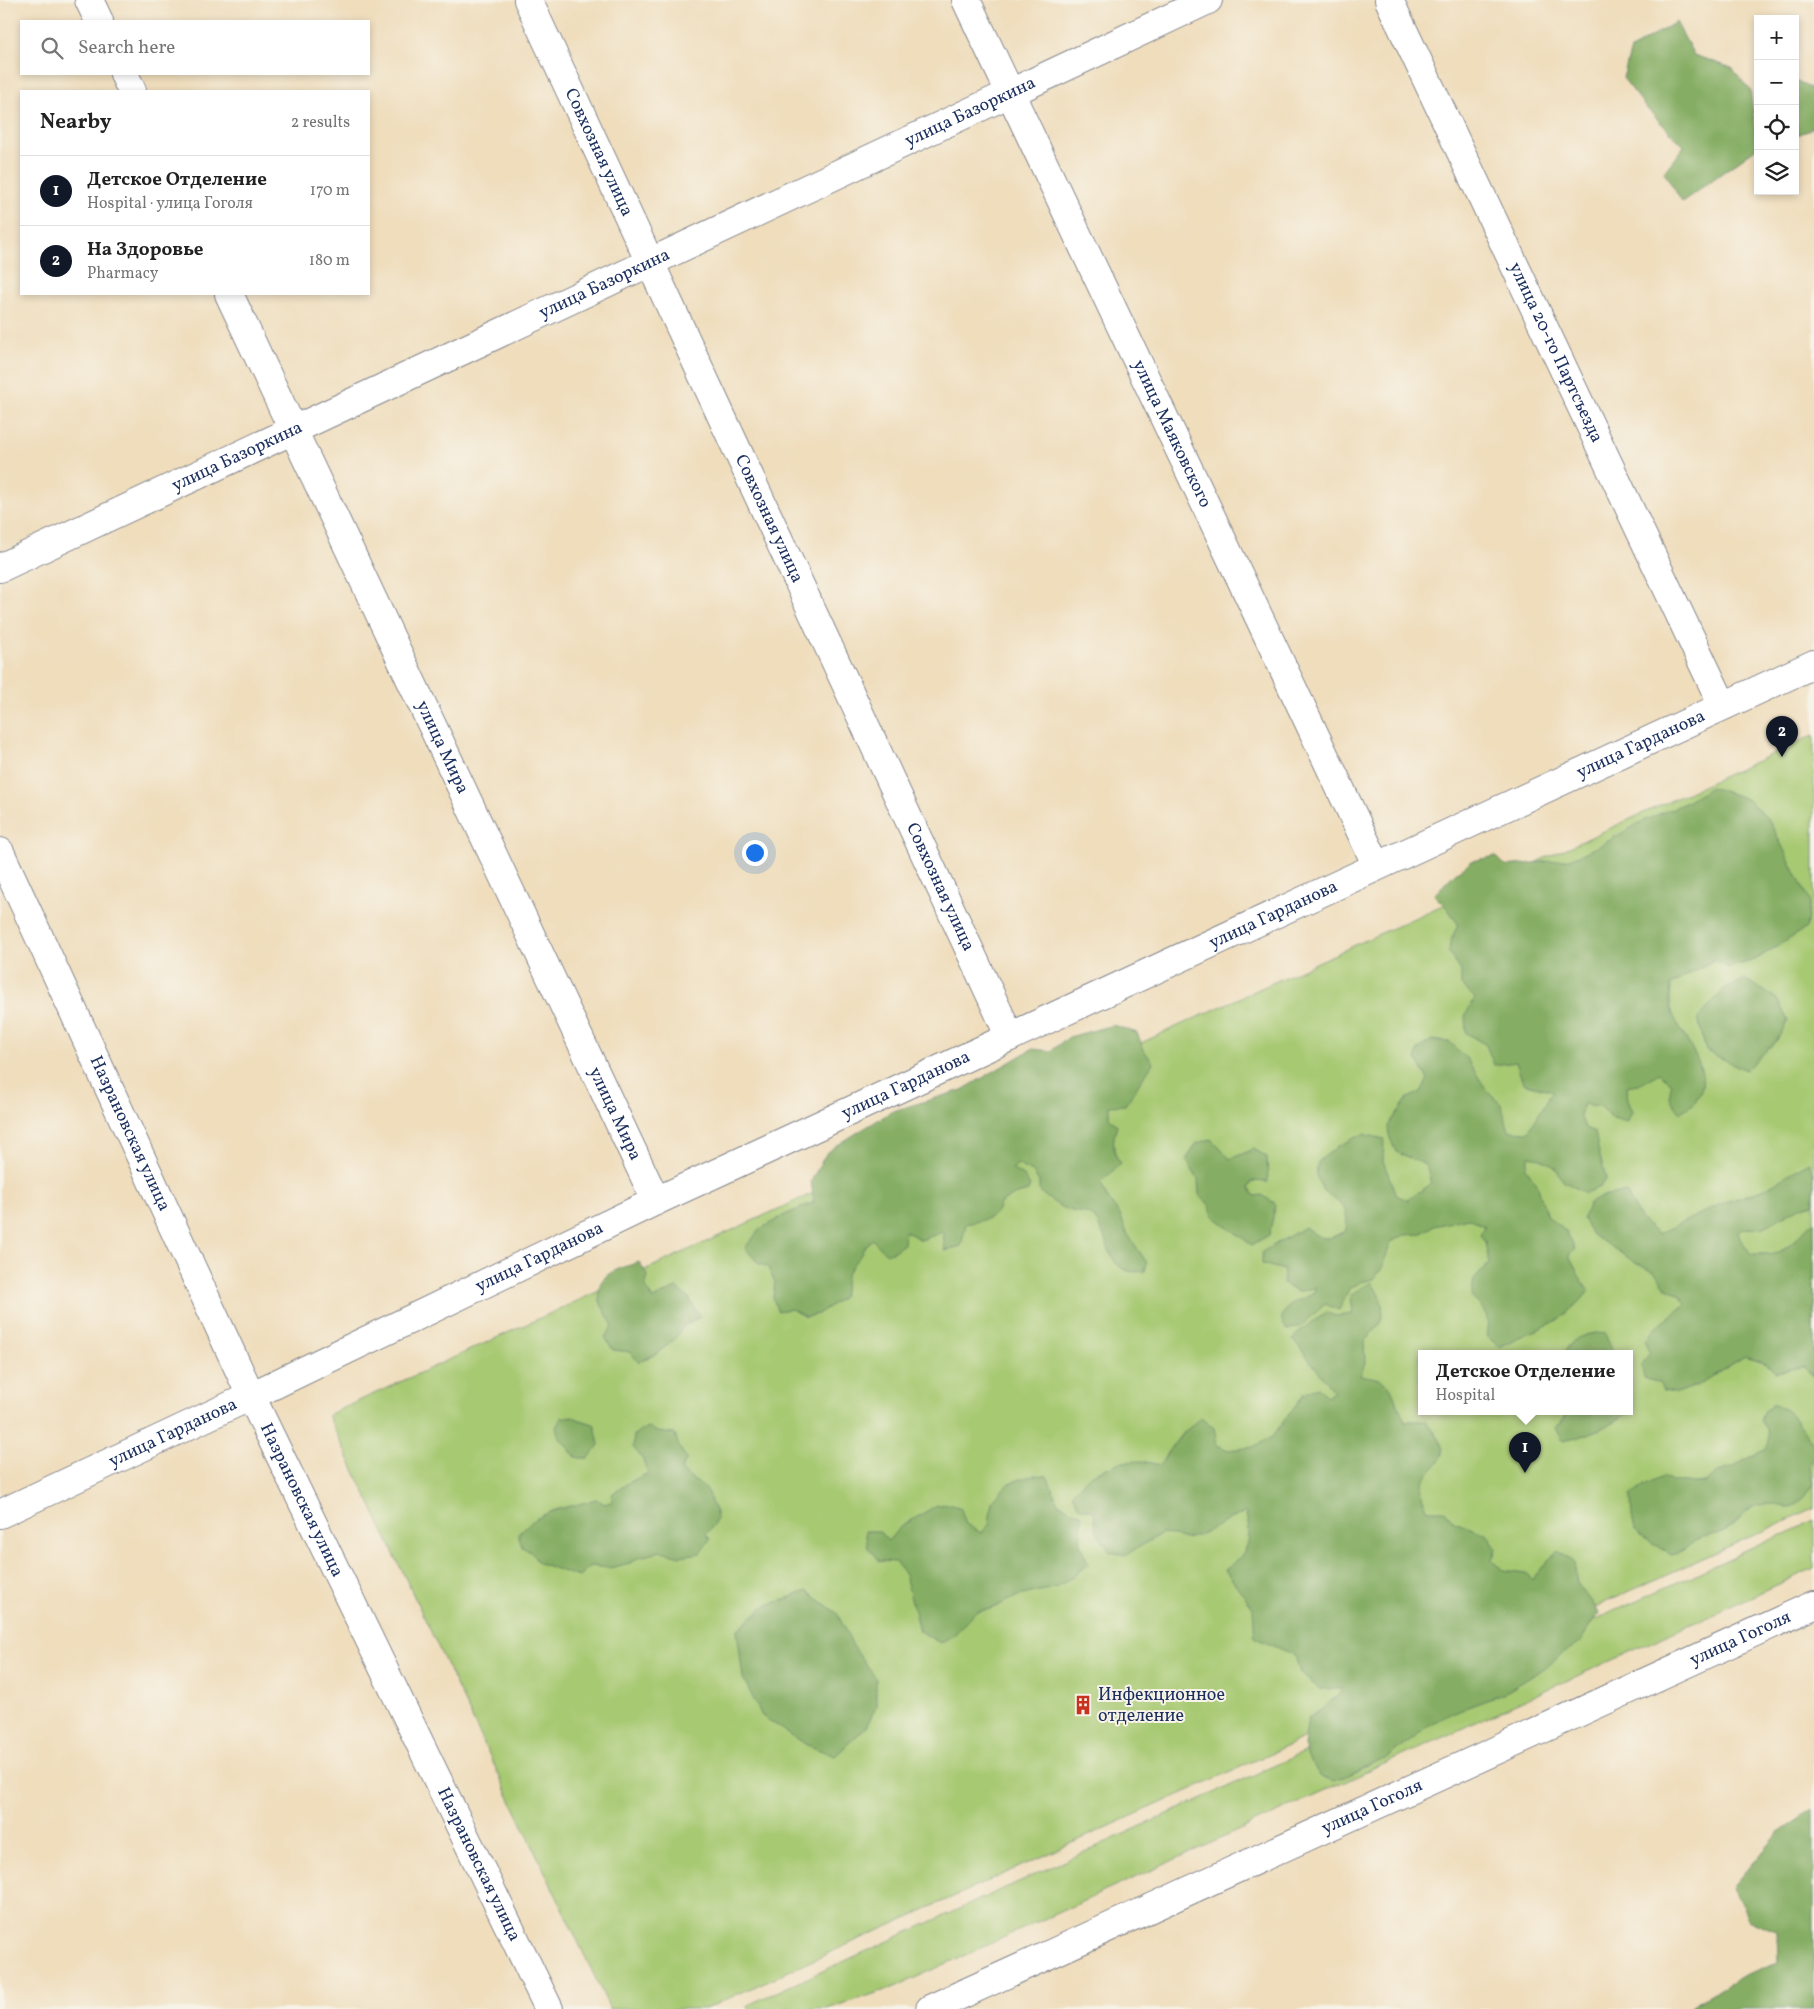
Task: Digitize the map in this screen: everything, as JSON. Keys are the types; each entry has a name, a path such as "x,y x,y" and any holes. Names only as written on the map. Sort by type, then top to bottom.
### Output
{"street":[{"path":"88,0 98,20"},
{"name":"Совхозная улица","path":"528,0 652,263 1010,1037"},
{"name":"улица Маяковского","path":"966,0 1377,866"},
{"name":"улица Базоркина","path":"0,568 1208,0"},
{"name":"улица 20-го Партсъезда","path":"1389,0 1722,706"},
{"path":"124,75 132,90"},
{"name":"улица Мира","path":"229,295 656,1201"},
{"name":"улица Гарданова","path":"0,1514 251,1396 656,1201 1814,664"},
{"name":"Назрановская улица","path":"0,852 251,1396 548,2009"},
{"name":"улица Гоголя","path":"930,2009 1814,1605"}],"green space":[{"path":"1676,22 1694,55 1732,68 1750,90 1754,118 1754,150 1682,202 1664,172 1684,146 1649,111 1623,78 1631,49"},
{"path":"1799,83 1814,90 1814,127 1799,134"},
{"path":"1814,735 1814,1508 705,2009 610,2009 328,1415"},
{"path":"1711,787 1747,799 1769,820 1810,902 1806,928 1755,960 1728,968 1715,959 1671,985 1671,1008 1700,1065 1702,1089 1695,1102 1681,1112 1670,1096 1672,1083 1659,1073 1639,1085 1626,1087 1627,1100 1632,1112 1627,1122 1610,1117 1602,1107 1584,1104 1580,1115 1585,1128 1595,1132 1606,1178 1600,1187 1585,1193 1563,1181 1556,1168 1541,1158 1529,1156 1526,1168 1537,1184 1546,1214 1566,1231 1575,1249 1569,1255 1579,1276 1589,1290 1571,1309 1556,1321 1500,1347 1486,1336 1486,1314 1471,1297 1474,1280 1489,1263 1485,1241 1480,1235 1485,1226 1468,1218 1434,1226 1420,1234 1404,1235 1391,1242 1382,1268 1374,1279 1361,1282 1349,1289 1339,1310 1325,1304 1301,1326 1288,1330 1283,1324 1281,1316 1292,1303 1313,1294 1316,1287 1298,1292 1283,1284 1284,1270 1262,1264 1262,1252 1305,1227 1316,1235 1325,1238 1346,1230 1347,1220 1344,1207 1322,1189 1316,1175 1318,1162 1338,1146 1363,1134 1384,1139 1383,1161 1396,1195 1407,1200 1431,1184 1426,1165 1396,1152 1389,1136 1388,1126 1408,1098 1421,1092 1428,1079 1416,1059 1418,1049 1432,1040 1450,1042 1467,1059 1486,1089 1501,1104 1509,1131 1528,1132 1553,1091 1523,1083 1516,1062 1494,1065 1486,1045 1466,1033 1465,1016 1475,998 1461,985 1461,971 1449,953 1450,943 1458,924 1448,909 1434,895 1454,874 1472,861 1496,856 1506,866 1570,859 1601,845 1645,820 1685,803"},
{"path":"1745,979 1777,999 1788,1021 1777,1040 1746,1070 1706,1051 1698,1018 1724,990"},
{"path":"1113,1025 1137,1033 1144,1050 1153,1063 1125,1105 1109,1106 1109,1117 1117,1126 1114,1145 1115,1154 1120,1164 1101,1183 1107,1198 1120,1215 1127,1233 1147,1263 1145,1271 1132,1272 1123,1269 1111,1255 1100,1227 1092,1216 1068,1210 1050,1200 1039,1190 1039,1182 1033,1172 1018,1164 1012,1169 1024,1177 1030,1186 1028,1191 1014,1195 999,1204 996,1213 992,1216 966,1224 961,1246 945,1251 943,1232 921,1240 905,1231 904,1244 886,1254 872,1239 863,1249 846,1276 843,1297 818,1314 806,1317 791,1309 777,1311 773,1297 775,1282 767,1266 759,1264 745,1248 760,1229 814,1202 811,1181 827,1152 893,1111 962,1090 1032,1049 1051,1051 1069,1037"},
{"path":"1211,1139 1230,1159 1254,1149 1267,1157 1268,1182 1252,1181 1249,1188 1255,1196 1262,1195 1276,1204 1269,1235 1252,1245 1213,1216 1210,1206 1199,1194 1198,1179 1186,1160 1197,1143"},
{"path":"1809,1162 1814,1174 1814,1203 1795,1210 1764,1227 1744,1229 1738,1232 1740,1239 1751,1254 1771,1253 1786,1248 1814,1222 1814,1377 1802,1367 1776,1372 1761,1361 1745,1356 1697,1386 1675,1393 1663,1391 1659,1383 1644,1378 1641,1365 1649,1353 1645,1340 1662,1322 1686,1304 1679,1294 1667,1288 1654,1271 1637,1263 1592,1235 1583,1218 1589,1203 1606,1195 1626,1192 1641,1220 1658,1234 1725,1202 1763,1190"},
{"path":"639,1262 648,1276 645,1287 653,1299 676,1288 689,1298 700,1317 684,1326 674,1340 656,1354 639,1362 630,1352 613,1350 605,1337 613,1326 600,1301 599,1291 604,1278 609,1274"},
{"path":"1371,1282 1380,1298 1382,1313 1377,1327 1364,1341 1365,1363 1361,1375 1380,1379 1391,1388 1405,1421 1426,1421 1442,1444 1443,1452 1441,1459 1425,1479 1422,1487 1422,1498 1428,1510 1445,1510 1454,1522 1487,1534 1496,1548 1492,1561 1503,1570 1527,1573 1532,1581 1547,1561 1559,1551 1574,1563 1577,1583 1599,1613 1580,1642 1532,1676 1503,1694 1446,1715 1423,1730 1389,1757 1333,1782 1321,1777 1310,1762 1304,1746 1308,1718 1323,1709 1343,1689 1320,1689 1300,1673 1295,1655 1255,1638 1253,1608 1225,1570 1239,1558 1247,1546 1249,1531 1245,1512 1204,1533 1186,1539 1162,1533 1126,1555 1110,1552 1096,1530 1094,1511 1079,1507 1072,1493 1090,1475 1121,1462 1142,1461 1160,1465 1179,1437 1201,1417 1214,1428 1217,1445 1228,1450 1253,1447 1272,1437 1304,1394 1318,1387 1327,1397 1334,1391 1293,1339 1302,1329 1327,1312 1335,1316 1353,1314 1351,1295"},
{"path":"1605,1334 1612,1350 1566,1350 1576,1339 1585,1335"},
{"path":"1772,1403 1787,1410 1814,1447 1814,1457 1810,1466 1814,1484 1805,1497 1790,1507 1771,1504 1752,1508 1732,1526 1717,1534 1696,1540 1676,1554 1671,1555 1640,1534 1633,1522 1631,1497 1644,1485 1663,1476 1672,1481 1693,1484 1705,1483 1718,1472 1734,1467 1765,1450 1769,1442 1769,1435 1761,1421 1764,1412"},
{"path":"1567,1415 1624,1415 1597,1430 1563,1441 1556,1428"},
{"path":"572,1416 595,1425 599,1445 589,1458 575,1456 558,1433 556,1427 561,1418"},
{"path":"647,1427 657,1432 675,1434 679,1447 687,1459 681,1469 709,1494 717,1516 713,1526 706,1534 710,1539 700,1553 680,1556 661,1551 641,1557 630,1563 610,1568 589,1566 580,1577 538,1563 532,1553 522,1547 518,1534 536,1519 554,1510 596,1499 605,1504 613,1501 612,1494 648,1473 642,1458 633,1447 634,1435"},
{"path":"1034,1475 1047,1476 1058,1503 1082,1515 1080,1545 1089,1564 1058,1587 1018,1596 991,1609 975,1612 954,1635 940,1643 919,1631 905,1575 896,1562 879,1561 868,1548 865,1531 879,1531 888,1541 899,1528 937,1505 953,1504 961,1509 966,1524 981,1533 989,1525 992,1501 1009,1483"},
{"path":"1814,1520 1814,1568 895,1987 827,2009 749,2009 748,2005"},
{"path":"807,1591 837,1613 853,1646 876,1679 876,1707 866,1727 835,1756 807,1745 762,1716 743,1678 737,1630 763,1607"},
{"path":"1814,1809 1814,2009 1687,2009 1746,1974 1778,1962 1777,1932 1749,1919 1732,1887 1777,1834"}],"place":[{"name":"На Здоровье","path":"1782,757"},
{"name":"Детское Отделение","path":"1525,1473"},
{"name":"Инфекционное отделение","path":"1083,1705"}]}
